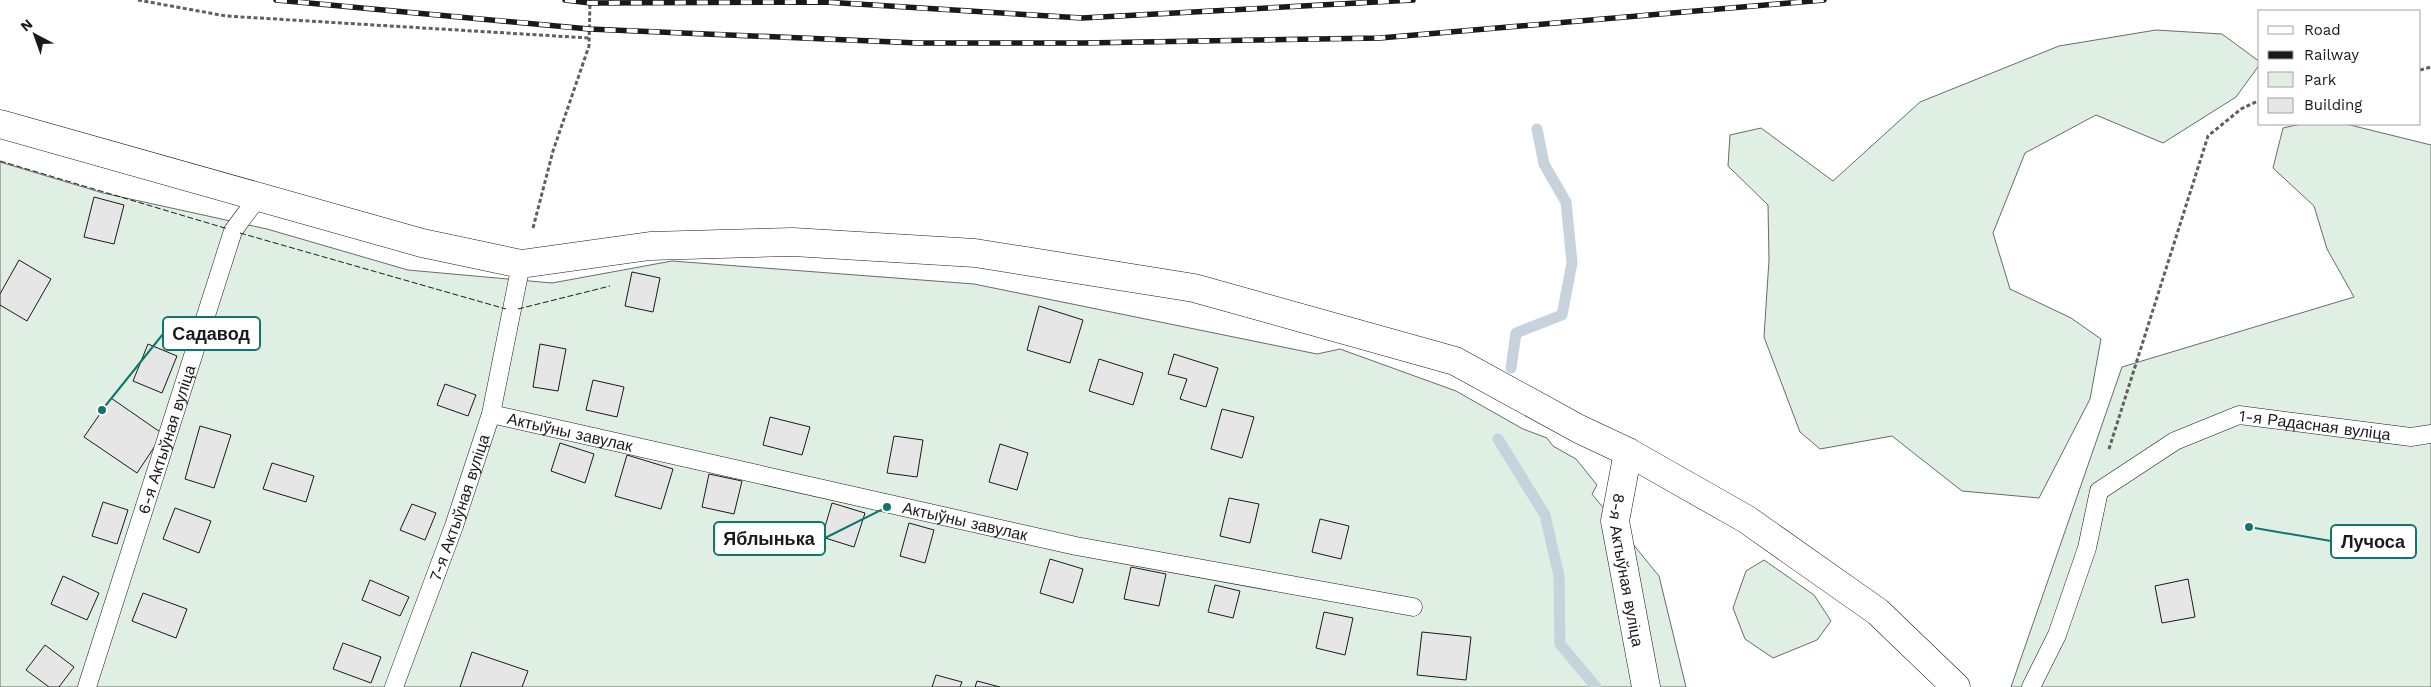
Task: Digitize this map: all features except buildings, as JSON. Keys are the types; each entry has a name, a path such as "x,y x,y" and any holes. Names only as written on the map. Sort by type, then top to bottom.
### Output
{"street":[{"path":"0,124 422,243 521,264 650,246 793,242 976,253 1194,288 1455,361 1578,429 1628,452 1746,518 1878,612 1956,687"},
{"name":"8-я Актыўная вуліца","path":"1628,452 1615,521 1646,687"}],"lane":[{"name":"6-я Актыўная вуліца","path":"86,687 233,231 258,197"},
{"name":"7-я Актыўная вуліца","path":"394,687 454,526 491,414 521,264"},
{"name":"Актыўны завулак","path":"491,414 1076,546 1413,607"},
{"name":"1-я Радасная вуліца","path":"2100,490 2175,441 2238,415 2410,437 2431,434"},
{"path":"2031,687 2056,635 2086,548 2100,490"}],"path":[{"path":"138,0 226,16 589,38"},
{"path":"521,264 540,209 554,150 573,98 589,38 590,0"},
{"path":"2100,490 2109,450 2208,136 2241,109 2258,101"}],"green space":[{"path":"2156,30 2222,34 2258,61 2258,67 2236,97 2163,143 2096,115 2025,153 1993,233 2010,289 2071,318 2101,339 2090,399 2039,498 1962,491 1892,436 1820,449 1800,432 1764,337 1769,260 1768,205 1728,166 1730,135 1761,128 1833,181 1920,102 2059,46"},
{"path":"2296,125 2350,125 2431,145 2431,687 2011,687 2122,367 2354,297 2327,249 2314,206 2273,168 2283,128"},
{"path":"0,162 103,193 267,229 408,270 552,283 672,261 974,284 1317,354 1340,349 1456,391 1523,429 1547,438 1553,446 1576,459 1597,485 1592,494 1659,576 1686,687 0,687"},
{"path":"1764,560 1814,595 1831,621 1817,640 1773,658 1745,639 1733,608 1746,571"}],"waterway":[{"path":"1511,368 1516,333 1562,315 1572,263 1566,202 1544,164 1537,129"},
{"path":"1498,439 1545,515 1559,576 1560,644 1596,687"}],"railway":[{"path":"276,0 589,29 918,43 1084,43 1380,38 1824,0"},
{"path":"565,0 590,3 825,2 1082,18 1413,0"}],"fence":[{"path":"0,161 228,229"},
{"path":"240,233 506,309"},
{"path":"518,309 610,286"}],"place":[{"name":"Садавод","path":"102,410"},
{"name":"Яблынька","path":"887,507"},
{"name":"Лучоса","path":"2249,527"}]}
